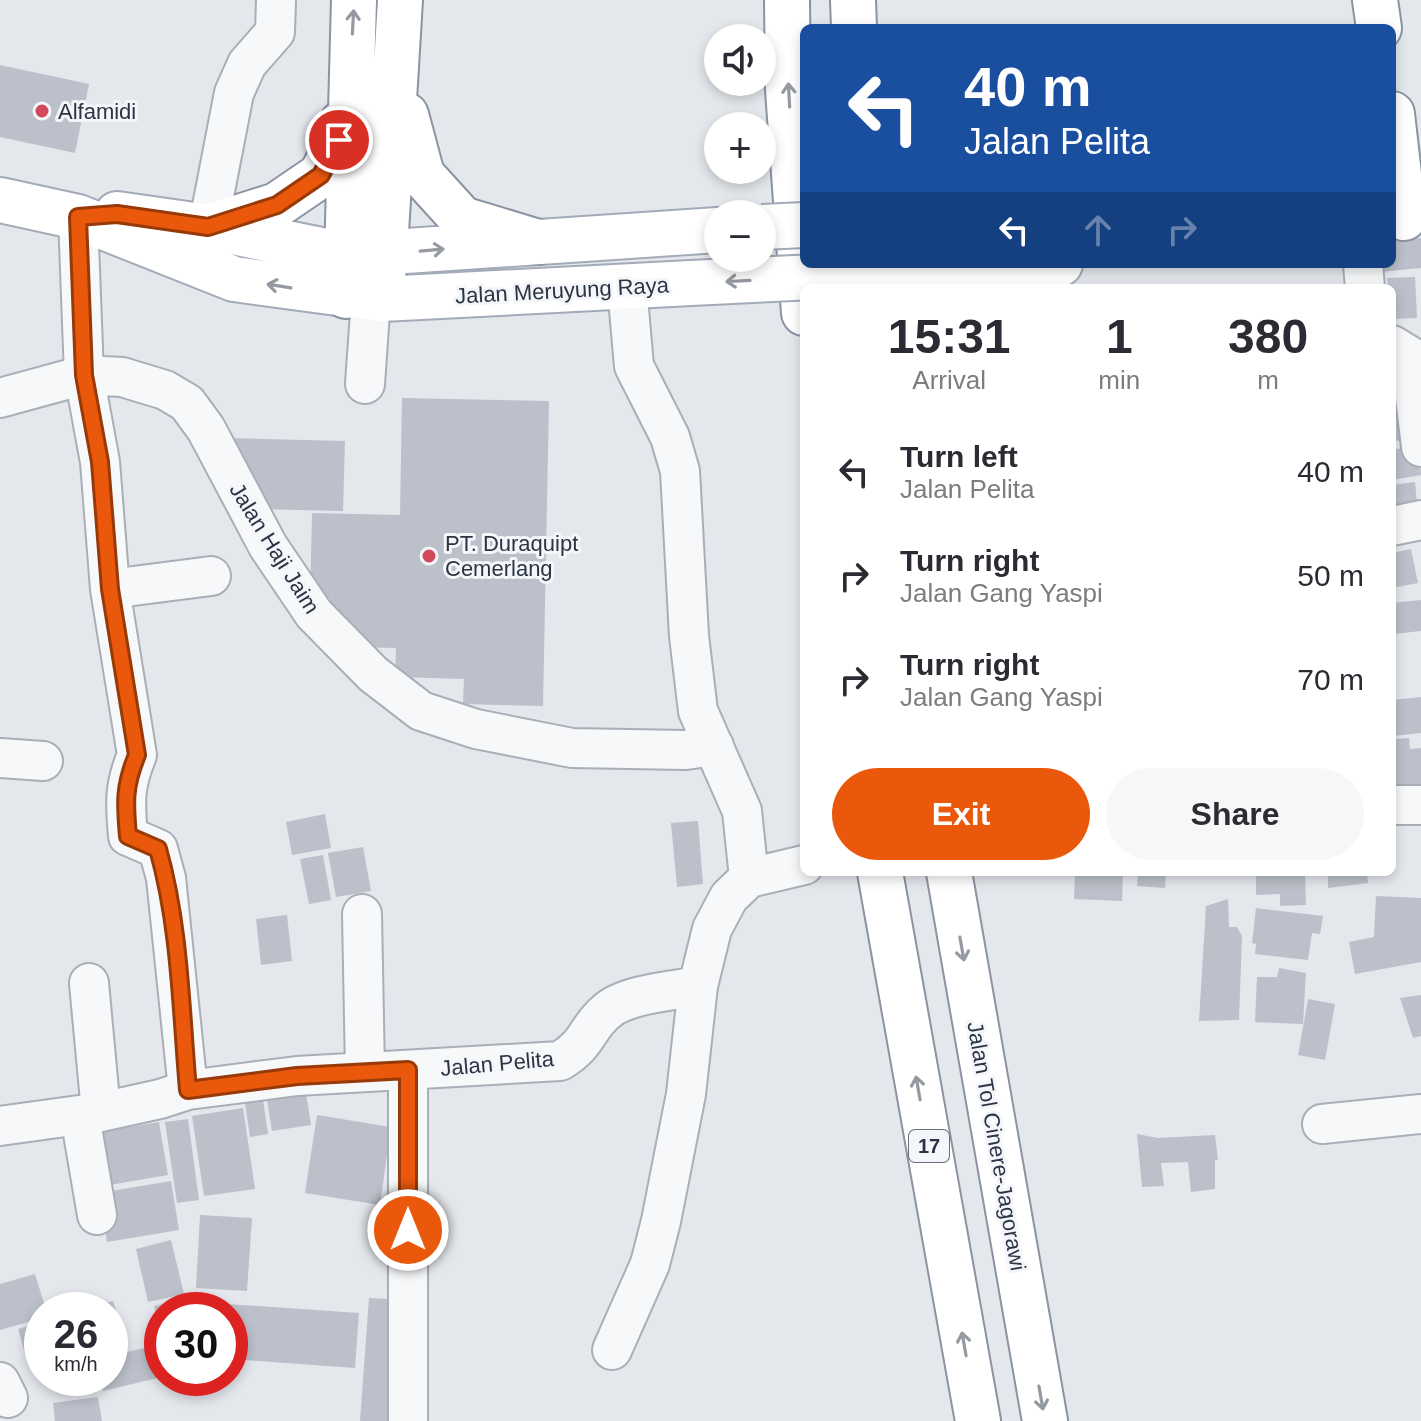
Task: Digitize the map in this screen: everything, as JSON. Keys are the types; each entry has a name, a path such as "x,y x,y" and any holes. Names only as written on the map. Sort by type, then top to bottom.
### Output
{"main road":[{"path":"354,0 351,80 366,281"},
{"path":"366,281 396,78 400,0"},
{"path":"787,0 788,90 800,257"},
{"path":"853,0 854,24"},
{"path":"396,78 422,175 462,219 538,242"},
{"path":"208,227 277,205 321,175 339,140 351,80"},
{"path":"1396,130 1404,163 1406,218"},
{"name":"Jalan Meruyung Raya","path":"0,200 78,217 234,279 627,287 998,268"},
{"name":"Jalan Meruyung Raya","path":"78,217 117,214 208,227 366,281 538,242 703,230"},
{"path":"776,226 800,225"},
{"name":"17","path":"881,876 978,1421"},
{"name":"Jalan Tol Cinere-Jagorawi","path":"950,876 1045,1421"}],"street":[{"path":"208,227 234,93 247,64 275,32 276,0"},
{"path":"78,217 84,375 102,477 110,589 137,755 124,797 128,836 158,849 166,878 188,1090"},
{"path":"365,384 366,281"},
{"path":"612,1350 650,1264 661,1221 686,1094 698,986 712,929 729,897 775,872 742,811 698,711 691,651 680,471 670,437 634,366 627,287"},
{"path":"1396,347 1410,356 1421,447"},
{"name":"Jalan Haji Jaim","path":"0,398 84,375 122,377 165,390 187,403 206,429 268,546 314,614 373,674 421,711 476,729 572,748 686,750 714,746"},
{"path":"1396,525 1421,520"},
{"path":"110,589 211,576"},
{"path":"0,758 43,761"},
{"path":"1396,805 1421,805"},
{"path":"362,914 365,1071"},
{"path":"89,983 91,1114 97,1215"},
{"name":"Jalan Pelita","path":"0,1126 91,1114 150,1102 188,1090 297,1076 560,1061 583,1044 608,1009 621,1002 698,986"},
{"path":"408,1070 408,1421"},
{"path":"1322,1124 1421,1114"}],"building":[{"name":"Alfamidi","path":"0,65 89,84 75,153 0,137"},
{"path":"1421,238 1421,268 1370,273 1370,268 1396,268 1396,241"},
{"path":"1415,277 1417,318 1396,319 1396,284 1388,284 1387,278"},
{"path":"1401,371 1405,439 1396,441 1396,372"},
{"name":"PT. Duraquipt Cemerlang","path":"402,398 549,401 543,706 463,704 464,679 395,677 396,648 354,647 331,622 330,599 310,598 312,513 400,515"},
{"path":"229,438 345,441 343,511 252,509"},
{"path":"1419,445 1421,475 1396,479 1396,449"},
{"path":"1415,482 1418,513 1396,515 1396,484"},
{"path":"1411,549 1418,583 1396,587 1396,552"},
{"path":"1421,600 1421,631 1396,634 1396,603"},
{"path":"1421,697 1421,733 1396,736 1396,700"},
{"path":"1409,738 1410,749 1421,748 1421,790 1396,793 1396,739"},
{"path":"325,814 331,848 292,855 286,822"},
{"path":"698,821 703,884 677,887 671,823"},
{"path":"363,847 371,891 336,897 328,853"},
{"path":"323,855 331,900 309,904 300,859"},
{"path":"1075,876 1123,876 1122,901 1074,899"},
{"path":"1138,876 1166,876 1165,888 1137,886"},
{"path":"1256,876 1305,876 1306,905 1280,906 1280,894 1256,895"},
{"path":"1328,876 1367,876 1368,883 1328,888"},
{"path":"1376,896 1421,898 1421,962 1355,974 1349,942 1374,937"},
{"path":"1228,899 1229,927 1237,927 1242,936 1239,1020 1199,1021 1206,906"},
{"path":"1256,908 1323,916 1320,934 1312,933 1308,960 1255,954 1256,944 1252,943"},
{"path":"287,915 292,961 261,965 256,919"},
{"path":"1279,968 1306,973 1303,1024 1255,1022 1257,977 1277,977"},
{"path":"1421,995 1421,1036 1413,1038 1400,998"},
{"path":"1308,999 1335,1004 1325,1060 1298,1055"},
{"path":"306,1093 311,1125 272,1131 267,1099"},
{"path":"263,1100 268,1134 250,1137 245,1103"},
{"path":"243,1108 255,1189 204,1196 192,1116"},
{"path":"317,1115 391,1127 380,1205 305,1193"},
{"path":"188,1119 199,1200 177,1203 165,1122"},
{"path":"159,1122 168,1175 98,1187 89,1134"},
{"path":"1137,1134 1158,1138 1215,1135 1218,1160 1215,1160 1215,1189 1191,1192 1188,1162 1161,1163 1164,1186 1142,1187"},
{"path":"171,1181 179,1230 107,1242 99,1193"},
{"path":"200,1215 252,1218 247,1291 196,1288"},
{"path":"171,1240 184,1292 146,1292 136,1249"},
{"path":"35,1274 40,1292 24,1292 24,1323 0,1330 0,1284"},
{"path":"369,1298 403,1300 395,1421 360,1421"},
{"path":"248,1305 359,1313 355,1368 248,1360"},
{"path":"24,1327 24,1350 18,1329"},
{"path":"144,1348 144,1381 128,1385 128,1352"},
{"path":"98,1397 102,1421 55,1421 53,1403"}],"place":[{"name":"Alfamidi","path":"42,111"},
{"name":"PT. Duraquipt Cemerlang","path":"429,556"}],"route":[{"path":"339,140 321,175 277,205 208,227 117,214 78,217 84,375 106,505 110,589 137,755 124,797 128,836 158,849 166,878 188,1090 297,1076 408,1070 408,1230"}]}
